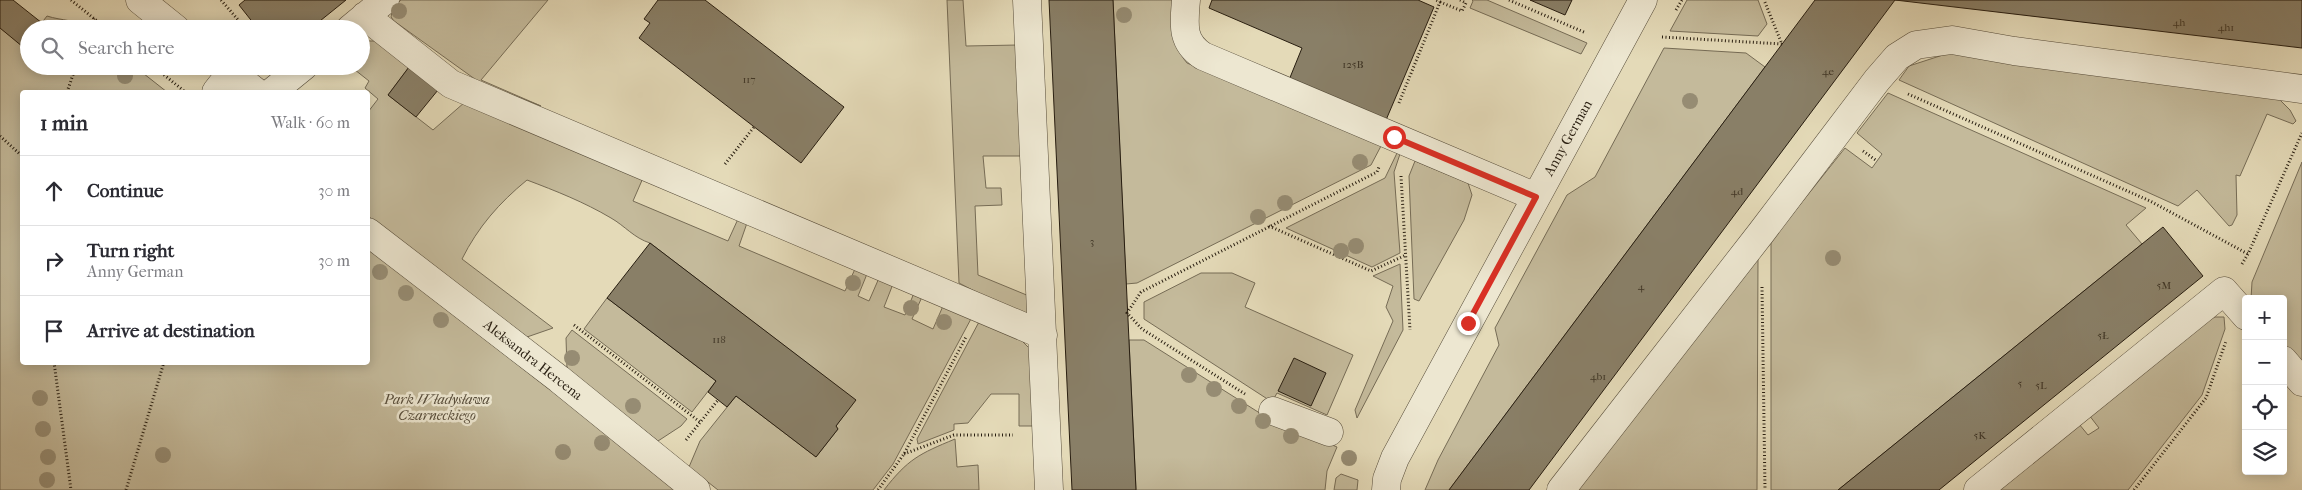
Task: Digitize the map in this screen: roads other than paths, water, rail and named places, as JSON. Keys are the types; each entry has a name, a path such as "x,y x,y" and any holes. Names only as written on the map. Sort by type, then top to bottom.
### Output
{"street":[{"path":"140,0 165,20"},
{"path":"1027,0 1049,490"},
{"path":"1186,0 1185,26 1187,40 1192,49 1203,56 1536,197"},
{"name":"Anny German","path":"1386,490 1387,479 1395,458 1643,0"},
{"path":"367,15 451,84 980,310 1043,335"},
{"path":"1561,490 1761,234 1877,80 1897,57 1916,45 1952,40 2014,51 2302,89"},
{"path":"274,90 293,75"},
{"path":"224,77 252,90"},
{"name":"Aleksandra Hercena","path":"370,234 558,379 696,490"},
{"path":"1978,490 2224,291 2242,311"},
{"path":"2287,365 2302,382"},
{"path":"1273,411 1329,432"}],"park label":[{"name":"Park Władysława Czarneckiego","path":"437,408"}]}
